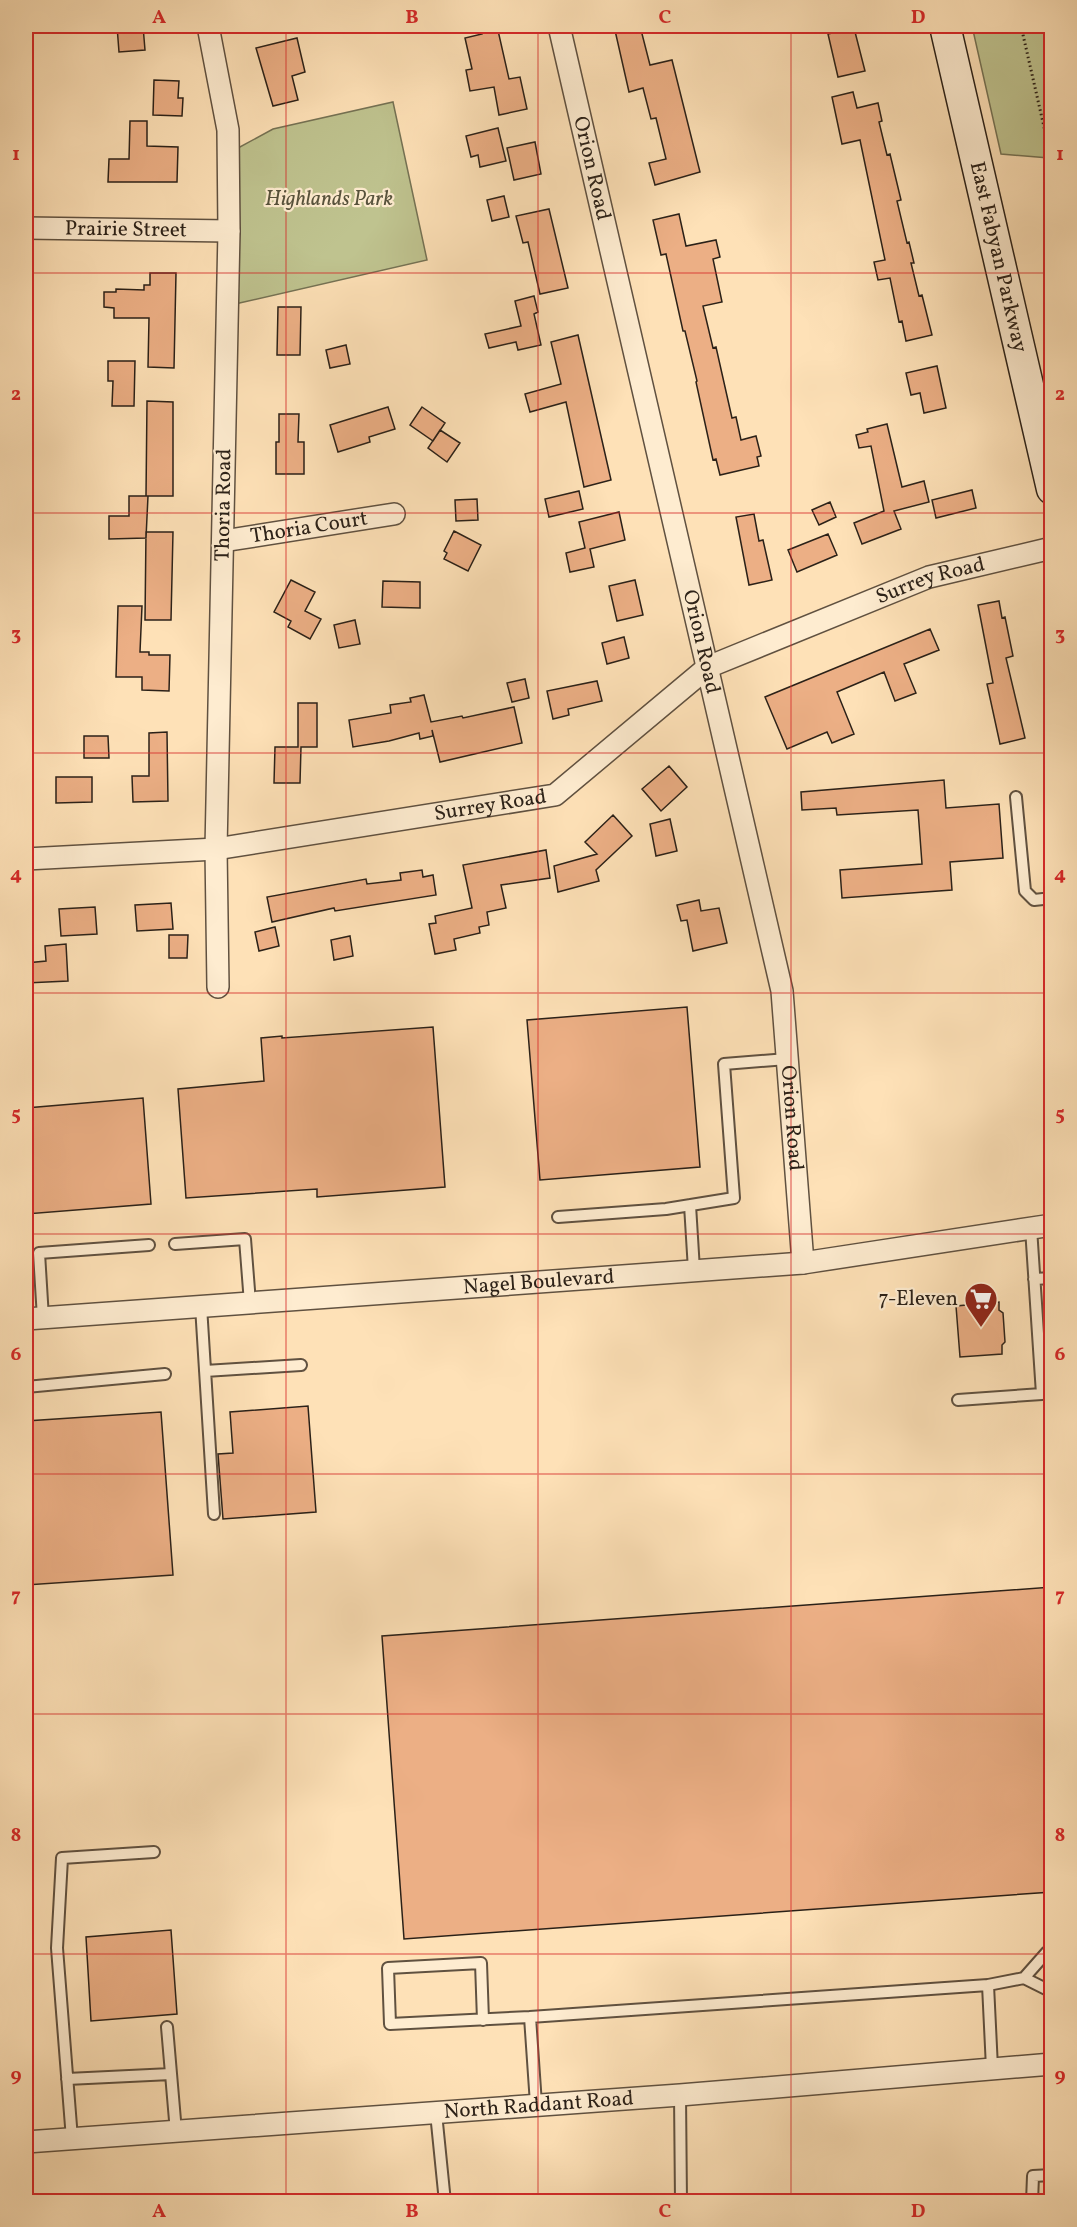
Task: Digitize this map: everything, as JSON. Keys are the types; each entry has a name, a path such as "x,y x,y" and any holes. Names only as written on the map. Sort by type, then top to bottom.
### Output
{"main road":[{"name":"East Fabyan Parkway","path":"945,26 1052,489"}],"street":[{"name":"Thoria Road","path":"208,26 228,130 229,231 216,849 218,987"},
{"name":"Orion Road","path":"559,26 782,991 803,1263"},
{"name":"Prairie Street","path":"26,228 229,231"},
{"name":"Thoria Court","path":"223,541 394,514"},
{"name":"Surrey Road","path":"26,859 216,849 555,795 708,667 929,577 1052,548"},
{"name":"Nagel Boulevard","path":"34,1318 803,1263 1041,1227"},
{"name":"North Raddant Road","path":"26,2142 680,2095 1052,2064"}],"lane":[{"path":"1016,797 1025,891 1034,900 1052,898"},
{"path":"558,1217 690,1205 734,1198 724,1064 787,1059"},
{"path":"690,1205 694,1270"},
{"path":"958,1400 1042,1394 1046,1381 1034,1279 1041,1227"},
{"path":"175,1244 245,1239 250,1303"},
{"path":"34,1318 39,1253 149,1245"},
{"path":"1034,1279 1052,1278"},
{"path":"201,1306 214,1514"},
{"path":"205,1371 301,1365"},
{"path":"26,1386 165,1374"},
{"path":"72,2139 57,1948 62,1858 154,1852"},
{"path":"483,2019 481,1963 387,1968 390,2024 530,2017 988,1985 1024,1978 1047,1952 1052,1952"},
{"path":"1024,1978 1052,1992"},
{"path":"988,1985 992,2068"},
{"path":"530,2017 536,2104"},
{"path":"167,2027 176,2132"},
{"path":"67,2079 171,2074"},
{"path":"680,2095 681,2202"},
{"path":"436,2113 445,2202"},
{"path":"1032,2202 1033,2176 1052,2175"}],"path":[{"path":"1021,26 1052,162"}],"green space":[{"path":"972,26 1051,26 1051,166 1049,158 1001,154"},
{"name":"Highlands Park","path":"393,102 427,260 235,304 238,148 273,129"}],"building":[{"path":"117,26 143,26 145,50 119,52"},
{"path":"480,26 497,26 509,79 520,77 527,109 499,115 494,87 470,91 466,70 472,69 465,38 482,34"},
{"path":"614,26 640,26 650,65 672,60 700,172 655,185 649,163 666,159 656,118 651,119 643,88 629,92"},
{"path":"854,28 865,71 838,77 828,34"},
{"path":"297,38 305,72 292,76 298,100 273,106 256,48"},
{"path":"154,80 179,81 178,98 183,98 182,116 153,115"},
{"path":"853,92 857,108 878,103 882,121 879,122 887,155 890,154 901,200 897,201 914,263 911,263 932,335 906,341 902,321 899,322 890,278 878,280 874,262 885,260 860,140 842,144 832,97"},
{"path":"130,121 147,121 147,146 178,147 177,182 108,182 109,159 129,159"},
{"path":"498,128 506,161 480,167 478,155 471,157 466,136"},
{"path":"535,142 541,174 514,180 507,148"},
{"path":"504,196 509,217 492,221 487,200"},
{"path":"549,209 568,288 540,294 528,242 523,243 516,216"},
{"path":"679,214 686,246 716,240 720,257 713,259 722,302 703,306 713,348 716,347 732,418 736,417 741,440 756,436 761,456 757,457 759,466 720,475 716,459 713,460 697,381 666,254 661,255 653,220"},
{"path":"150,273 176,273 174,368 148,367 149,318 114,318 114,308 104,307 104,292 116,292 116,289 144,290 144,285 150,285"},
{"path":"534,296 538,312 534,314 541,345 518,350 516,342 489,348 485,334 521,326 515,301"},
{"path":"278,307 301,307 300,355 277,355"},
{"path":"578,335 611,480 584,487 566,402 530,412 525,394 561,384 551,342"},
{"path":"346,345 350,364 330,368 326,350"},
{"path":"108,361 135,361 134,406 112,406 113,381 108,381"},
{"path":"937,366 946,408 924,413 920,393 911,395 906,373"},
{"path":"147,401 173,402 173,496 146,496"},
{"path":"388,407 395,429 369,437 370,442 338,452 330,425"},
{"path":"422,407 445,423 433,441 410,425"},
{"path":"279,414 299,414 298,442 304,442 304,474 276,474"},
{"path":"887,424 902,487 924,481 929,502 894,511 901,529 862,544 854,523 884,511 871,446 859,448 856,435 868,432 867,429"},
{"path":"440,430 460,443 447,462 428,448"},
{"path":"972,490 976,508 936,518 932,500"},
{"path":"579,491 583,509 549,517 545,499"},
{"path":"129,496 148,496 146,538 109,539 109,516 129,516"},
{"path":"477,499 478,520 456,521 455,500"},
{"path":"830,502 836,517 819,525 812,510"},
{"path":"619,512 625,540 590,549 594,567 570,572 566,553 585,548 579,522"},
{"path":"754,514 759,541 763,540 772,580 749,585 736,517"},
{"path":"454,531 481,545 468,571 444,559 447,553 444,551"},
{"path":"146,532 173,532 171,620 145,620"},
{"path":"828,534 837,555 797,572 788,550"},
{"path":"291,580 315,592 305,611 321,619 310,639 288,627 291,621 274,612"},
{"path":"635,580 643,615 617,621 609,586"},
{"path":"383,581 420,582 420,608 382,607"},
{"path":"999,601 1002,618 1005,617 1013,656 1006,658 1025,738 1000,744 987,684 993,683 978,605"},
{"path":"118,606 142,606 140,652 149,652 149,655 170,655 169,691 142,690 142,677 116,677"},
{"path":"355,620 360,644 339,648 334,625"},
{"path":"930,629 939,650 904,664 916,693 895,701 884,672 837,692 854,734 832,743 827,732 787,749 765,697"},
{"path":"624,637 629,658 607,664 602,643"},
{"path":"525,679 529,698 512,702 507,683"},
{"path":"597,681 602,701 568,709 569,715 553,719 547,691"},
{"path":"424,695 431,722 514,707 522,743 440,762 432,730 433,736 420,739 419,733 353,747 349,720 391,713 390,705 411,702 410,698"},
{"path":"298,703 317,703 317,747 301,747 300,783 274,783 275,747 298,747"},
{"path":"167,732 168,801 133,802 132,776 149,776 149,733"},
{"path":"84,736 108,736 109,758 84,758"},
{"path":"669,766 687,787 661,811 642,789"},
{"path":"56,777 92,777 92,802 56,803"},
{"path":"944,780 946,808 999,804 1003,858 950,862 952,890 842,898 840,870 922,864 918,810 837,815 836,808 802,810 801,792"},
{"path":"613,815 632,836 596,870 599,881 558,892 554,866 597,854 585,842"},
{"path":"670,819 677,851 656,856 650,824"},
{"path":"546,850 550,878 501,885 506,908 487,912 489,925 479,927 480,933 454,939 456,950 435,954 429,924 436,923 435,916 472,908 463,865"},
{"path":"422,870 423,877 433,875 436,895 335,911 334,908 272,922 267,897 366,879 367,884 401,880 400,873"},
{"path":"699,900 701,911 719,908 727,943 693,951 687,920 681,921 677,905"},
{"path":"171,903 173,929 137,931 135,905"},
{"path":"95,907 97,934 61,936 59,909"},
{"path":"275,927 279,946 259,951 255,932"},
{"path":"169,935 188,935 187,958 169,958"},
{"path":"350,936 353,956 334,960 331,940"},
{"path":"66,944 68,981 26,983 26,963 46,961 45,946"},
{"path":"687,1007 700,1167 540,1180 527,1020"},
{"path":"433,1027 445,1187 317,1197 317,1189 186,1198 178,1089 264,1081 261,1038"},
{"path":"143,1098 151,1204 26,1214 26,1108"},
{"name":"7-Eleven","path":"999,1302 999,1310 1003,1313 1005,1342 1002,1345 1002,1354 960,1357 956,1306"},
{"path":"308,1406 316,1512 223,1519 218,1454 233,1453 230,1412"},
{"path":"161,1412 173,1575 26,1585 26,1421"},
{"path":"1052,1587 1052,1892 404,1939 382,1636"},
{"path":"171,1930 177,2014 91,2021 86,1937"}],"place":[{"name":"7-Eleven","path":"981,1328"}]}
